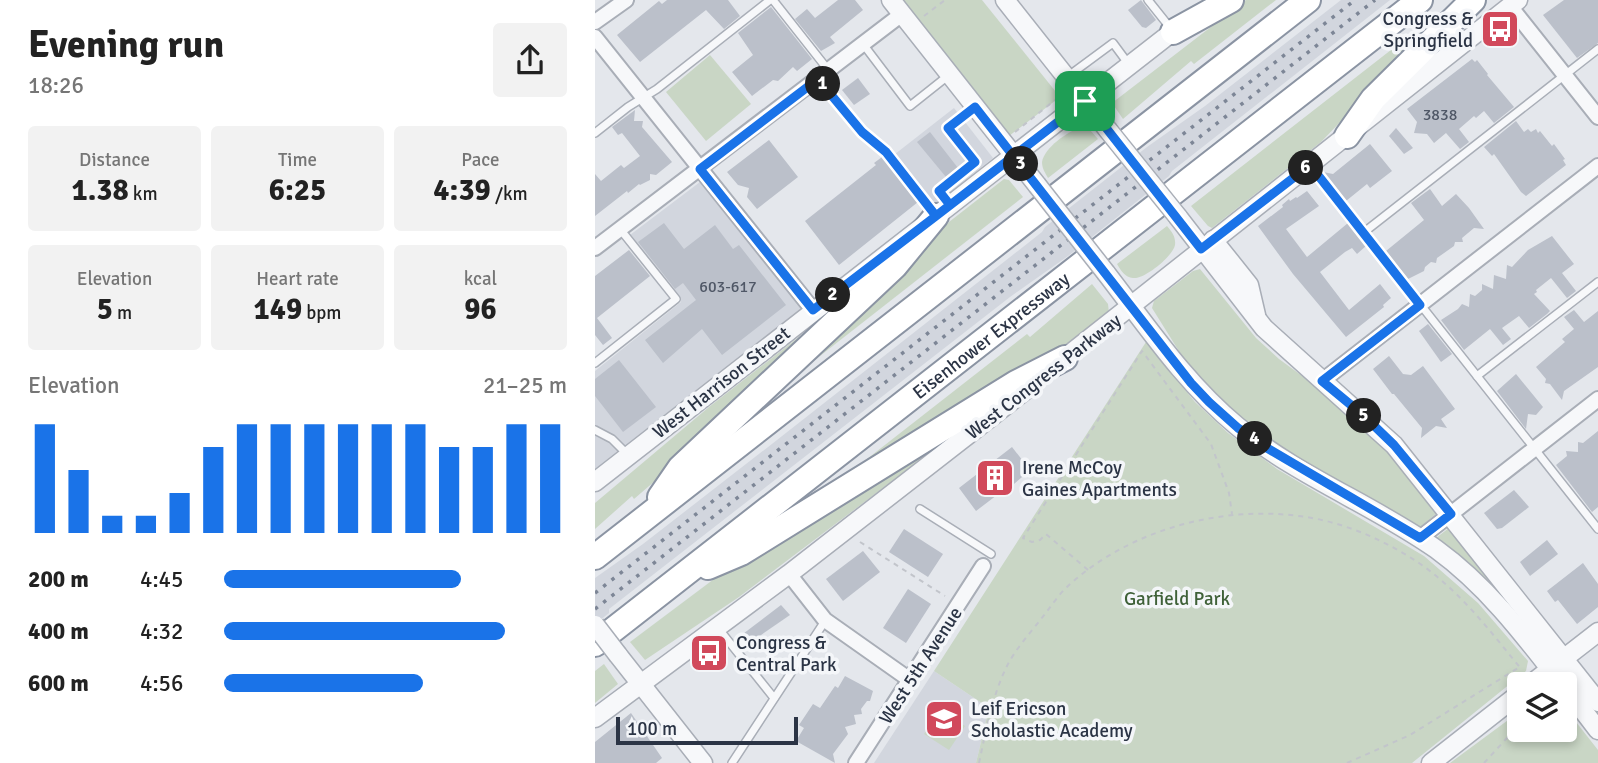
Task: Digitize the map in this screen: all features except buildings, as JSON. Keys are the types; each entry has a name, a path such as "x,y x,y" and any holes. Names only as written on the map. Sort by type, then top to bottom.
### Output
{"highway":[{"path":"1173,32 1231,0"},
{"path":"595,557 1308,0"},
{"name":"Eisenhower Expressway","path":"595,644 1420,0"},
{"path":"1347,136 1373,99 1473,0"},
{"path":"649,515 680,468 895,266 943,211"},
{"path":"681,577 741,553 1016,383 1065,358"}],"street":[{"path":"595,22 626,0"},
{"path":"1005,0 1065,86 1085,101 1178,217 1207,245 1258,321 1280,344 1394,445 1451,514 1557,664 1559,672"},
{"name":"West Harrison Street","path":"595,482 1213,0"},
{"path":"1514,3 1564,75 1598,117"},
{"name":"West Congress Parkway","path":"595,718 789,574 1514,3"},
{"path":"595,248 863,44 897,7 1191,383 1238,428 1296,466 1420,538 1455,563 1482,586 1557,664 1598,702"},
{"path":"595,37 813,310"},
{"path":"1322,381 1598,166"},
{"path":"1420,538 1598,399"},
{"name":"West 5th Avenue","path":"856,763 987,560"},
{"path":"789,574 825,620 910,680"},
{"path":"595,625 703,763"},
{"path":"1531,672 1557,664 1598,632"},
{"path":"1431,763 1507,703"},
{"path":"1577,704 1598,730"}],"lane":[{"path":"595,133 771,0 862,132 886,152 943,211"},
{"path":"1148,0 1173,32"},
{"path":"1065,86 1113,43 1130,66"},
{"path":"863,44 910,106 950,75"},
{"path":"1363,233 1598,49"},
{"path":"943,211 939,191 975,162 948,128 975,107"},
{"path":"1310,165 1535,449 1595,518 1598,529"},
{"path":"595,363 676,299 620,229"},
{"path":"1477,376 1598,282"},
{"path":"595,430 616,443 628,456"},
{"path":"920,509 987,560"},
{"path":"731,763 825,620"},
{"path":"718,628 774,698"}],"path":[{"path":"920,19 945,0"},
{"path":"1012,135 1065,86"},
{"path":"1088,570 1046,534 1040,540 1032,542 1023,538 1142,351 1211,444 1229,493 1232,515"},
{"path":"979,763 994,700 1007,664 1067,587 1088,570 1142,538 1185,524 1232,515 1306,517 1341,525 1379,541 1444,581 1467,604 1522,672"},
{"path":"860,542 946,597"},
{"path":"1347,763 1410,735 1507,683"},
{"path":"1485,763 1507,738"}],"shaded area":[{"path":"1341,0 1390,0 1068,256 1010,297 609,609 609,613 595,624 595,578 777,440 1147,147 1205,106"},
{"path":"954,108 993,158 930,208 890,158"},
{"path":"700,182 802,309 595,470 595,371 681,302 630,235"},
{"name":"Leif Ericson Scholastic Academy","path":"934,671 989,708 976,763 874,763"}],"green space":[{"path":"902,0 982,0 1060,97 1009,136"},
{"path":"1246,0 1276,0 1194,64 1191,61 1123,119 1112,103"},
{"path":"1457,0 1321,142 1212,228 1191,206 1414,32 1417,35"},
{"path":"710,55 751,104 706,141 666,92"},
{"path":"1080,128 1090,130 1098,139 1048,178 1042,162 1047,151 1063,136"},
{"path":"1004,179 1009,180 1023,197 774,392 949,222"},
{"path":"1167,226 1175,242 1169,255 1138,278 1123,273 1117,264"},
{"path":"1200,269 1256,338 1279,359 1335,400 1395,454 1438,512 1417,530 1269,443 1212,394 1187,364 1152,308 1154,301 1193,271"},
{"path":"1092,284 1108,304 1109,313 1054,353 826,491 1027,334 1030,337"},
{"path":"832,311 685,454 595,529 595,503 709,407"},
{"name":"Garfield Park","path":"1146,342 1195,402 1228,433 1277,469 1424,556 1478,603 1528,661 1526,671 1507,672 1507,686 1412,763 976,763 989,708 934,671"},
{"path":"961,429 739,597 645,660 630,642 726,570"},
{"path":"1449,528 1512,606 1478,572 1439,544 1436,538"},
{"path":"604,664 618,684 595,703 595,671"},
{"path":"940,710 965,726 949,750 924,734"},
{"path":"1507,721 1507,742 1577,742 1577,723 1598,750 1598,763 1450,763"}],"railway":[{"path":"595,593 1355,0"},
{"path":"595,609 1375,0"}],"place":[{"name":"Congress & Springfield","path":"1500,29"},
{"name":"Irene McCoy Gaines Apartments","path":"995,478"},
{"name":"Congress & Central Park","path":"709,653"},
{"name":"Leif Ericson Scholastic Academy","path":"944,719"}],"route":[{"path":"1085,101 1014,156 936,216 886,152 862,132 818,79 700,169 813,310 936,216 950,205 939,191 975,162 948,128 975,107 1014,156 1191,383 1238,428 1296,466 1420,538 1451,514 1394,445 1322,381 1420,305 1310,165 1201,249 1085,101"}]}
